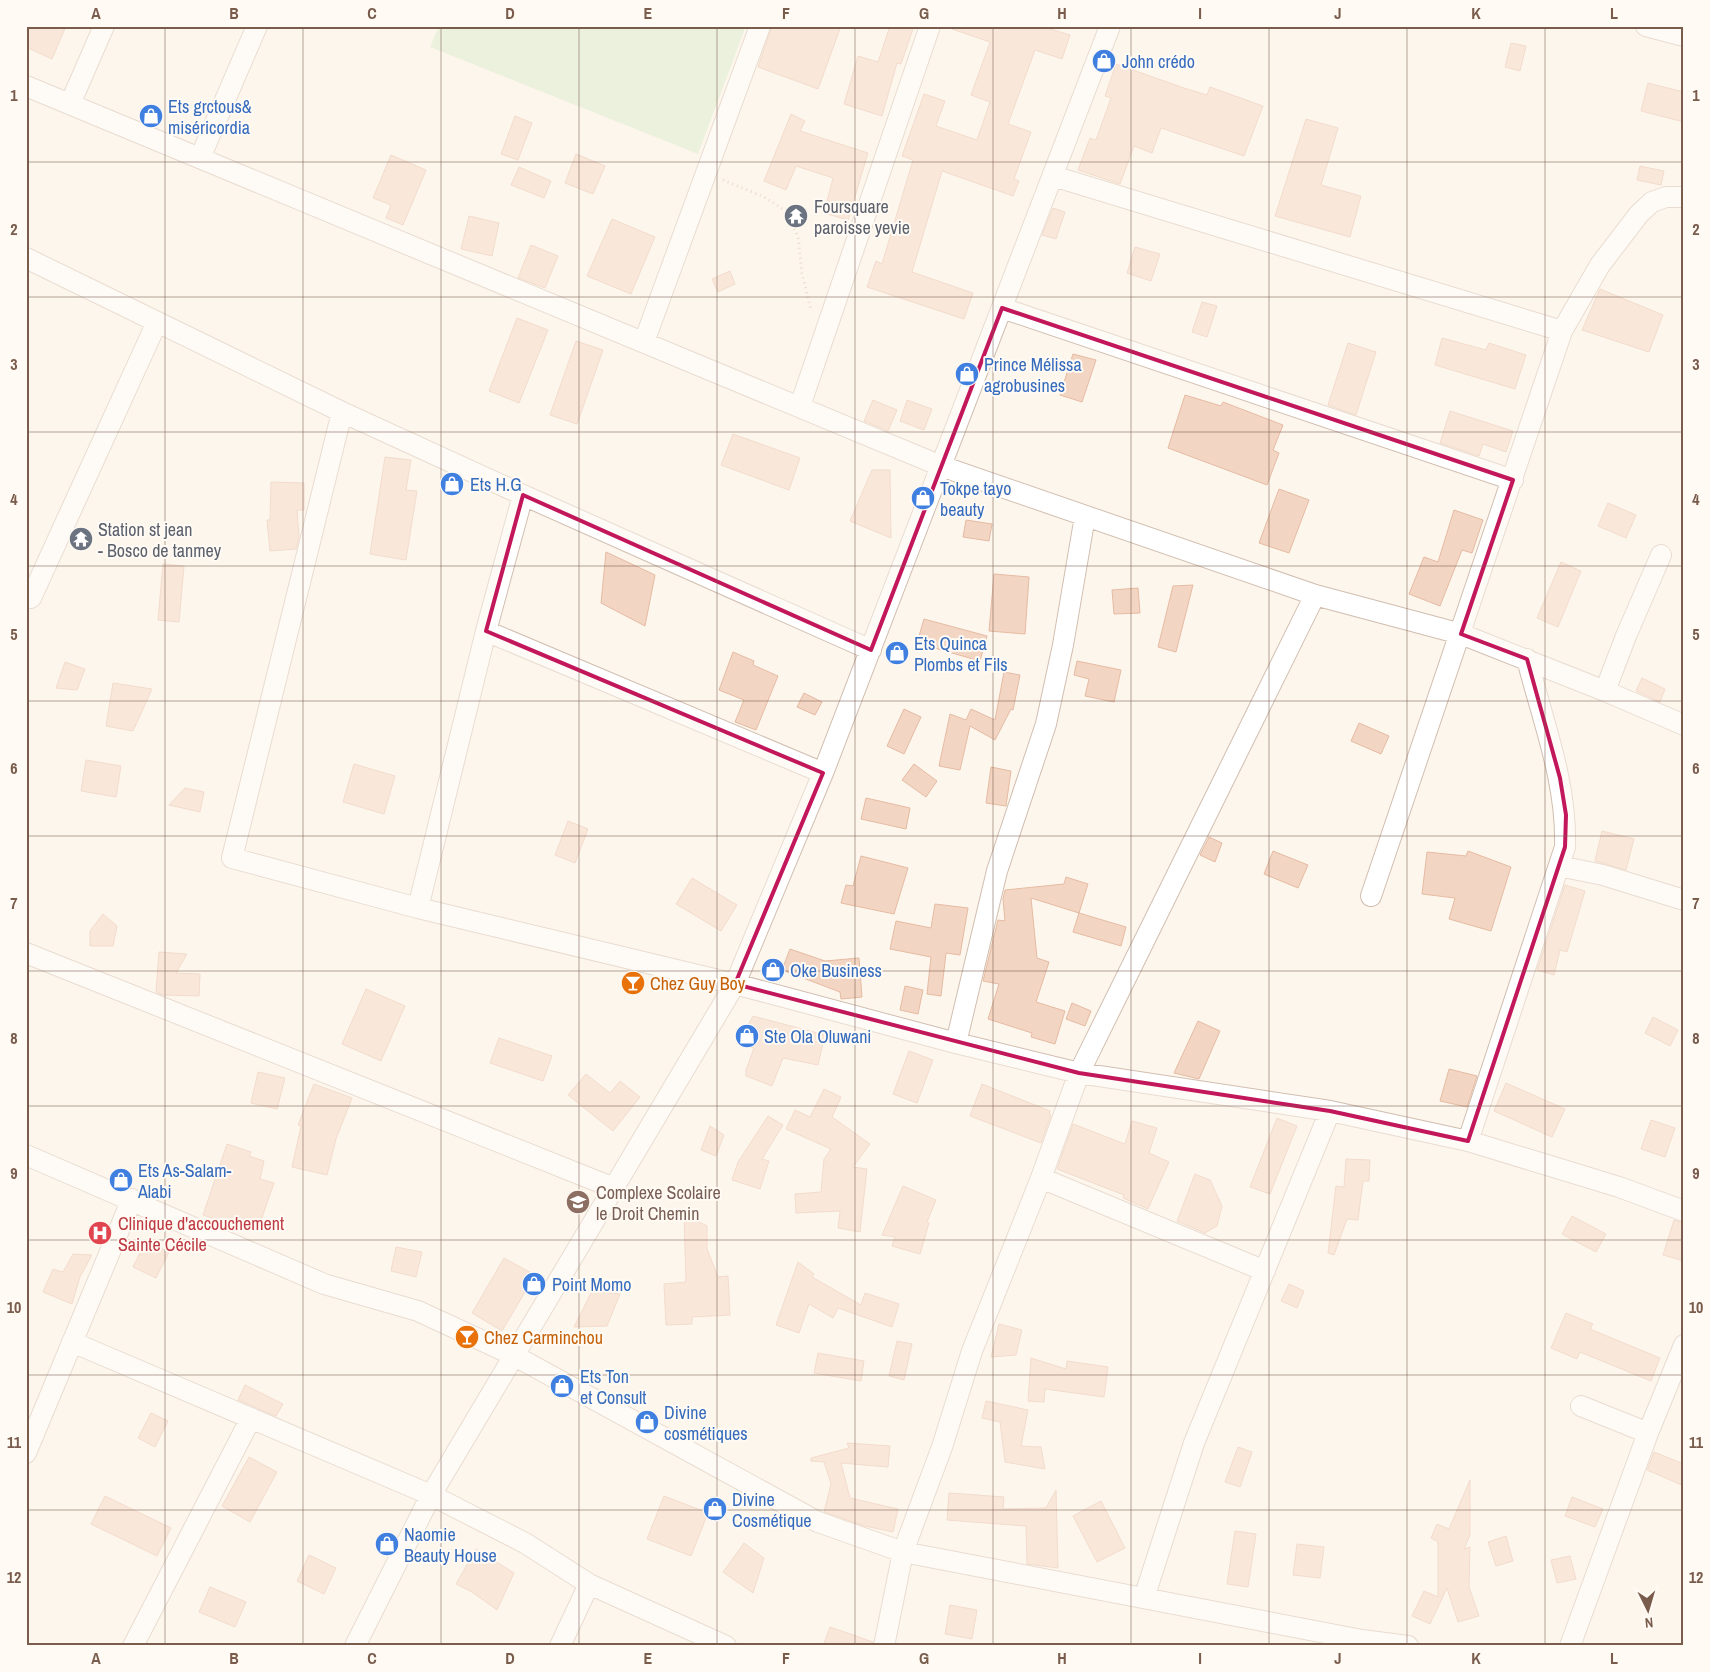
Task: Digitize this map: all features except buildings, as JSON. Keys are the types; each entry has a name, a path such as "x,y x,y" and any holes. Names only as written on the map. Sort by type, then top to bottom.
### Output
{"street":[{"path":"70,104 104,26"},
{"path":"200,158 257,26"},
{"path":"644,342 760,26"},
{"path":"800,406 930,26"},
{"path":"355,1646 431,1495 735,984 823,773 1110,26"},
{"path":"1646,26 1684,36"},
{"path":"26,86 941,466 1315,595 1461,634 1606,691 1684,725"},
{"path":"1053,176 1562,331"},
{"path":"1371,896 1562,331 1600,265 1640,214 1652,202 1666,197 1684,196"},
{"path":"26,258 342,412 522,496 871,650"},
{"path":"1002,308 1513,480"},
{"path":"31,598 157,322"},
{"path":"342,412 232,858 418,908 735,984 956,1043 1079,1073 1330,1111 1468,1141 1619,1188 1684,1211"},
{"path":"418,908 486,631 522,496"},
{"path":"956,1043 997,871 1046,724 1063,645 1085,516"},
{"path":"1606,691 1626,636 1662,556"},
{"path":"884,1646 904,1552 942,1447 972,1351 1041,1178 1079,1073 1315,595"},
{"path":"486,631 823,773"},
{"path":"1468,1141 1565,847 1566,815 1560,778 1527,659"},
{"path":"1559,866 1603,876 1684,900"},
{"path":"26,953 614,1188"},
{"path":"1144,1598 1194,1443 1330,1111"},
{"path":"26,1155 132,1199 324,1284 418,1311 513,1355 818,1522 904,1552 1144,1598 1360,1643 1408,1646"},
{"path":"1041,1178 1265,1271"},
{"path":"26,1452 132,1199"},
{"path":"72,1342 431,1495 525,1544 589,1584 707,1642 726,1646"},
{"path":"1570,1646 1648,1433 1684,1345"},
{"path":"1582,1406 1648,1433"},
{"path":"134,1646 251,1418"},
{"path":"560,1646 589,1584"}],"path":[{"path":"706,173 764,197 786,212 798,237 802,273 812,314"}],"highlighted area":[{"path":"1002,308 1513,480 1461,634 1527,659 1560,778 1566,815 1565,847 1468,1141 1330,1111 1079,1073 735,984 823,773 486,631 523,495 871,650"}],"green space":[{"path":"439,26 746,26 698,154 430,47"}],"place":[{"name":"John crédo","path":"1104,61"},
{"name":"Ets grctous& miséricordia","path":"151,116"},
{"name":"Foursquare paroisse yevie","path":"796,216"},
{"name":"Prince Mélissa agrobusines","path":"967,374"},
{"name":"Ets H.G","path":"452,484"},
{"name":"Tokpe tayo beauty","path":"923,498"},
{"name":"Station st jean - Bosco de tanmey","path":"81,539"},
{"name":"Ets Quinca Plombs et Fils","path":"897,653"},
{"name":"Oke Business","path":"773,970"},
{"name":"Chez Guy Boy","path":"633,983"},
{"name":"Ste Ola Oluwani","path":"747,1036"},
{"name":"Ets As-Salam- Alabi","path":"121,1180"},
{"name":"Complexe Scolaire le Droit Chemin","path":"578,1202"},
{"name":"Clinique d'accouchement Sainte Cécile","path":"100,1233"},
{"name":"Point Momo","path":"534,1284"},
{"name":"Chez Carminchou","path":"467,1337"},
{"name":"Ets Ton et Consult","path":"562,1386"},
{"name":"Divine cosmétiques","path":"647,1422"},
{"name":"Divine Cosmétique","path":"715,1509"},
{"name":"Naomie Beauty House","path":"387,1544"}]}
